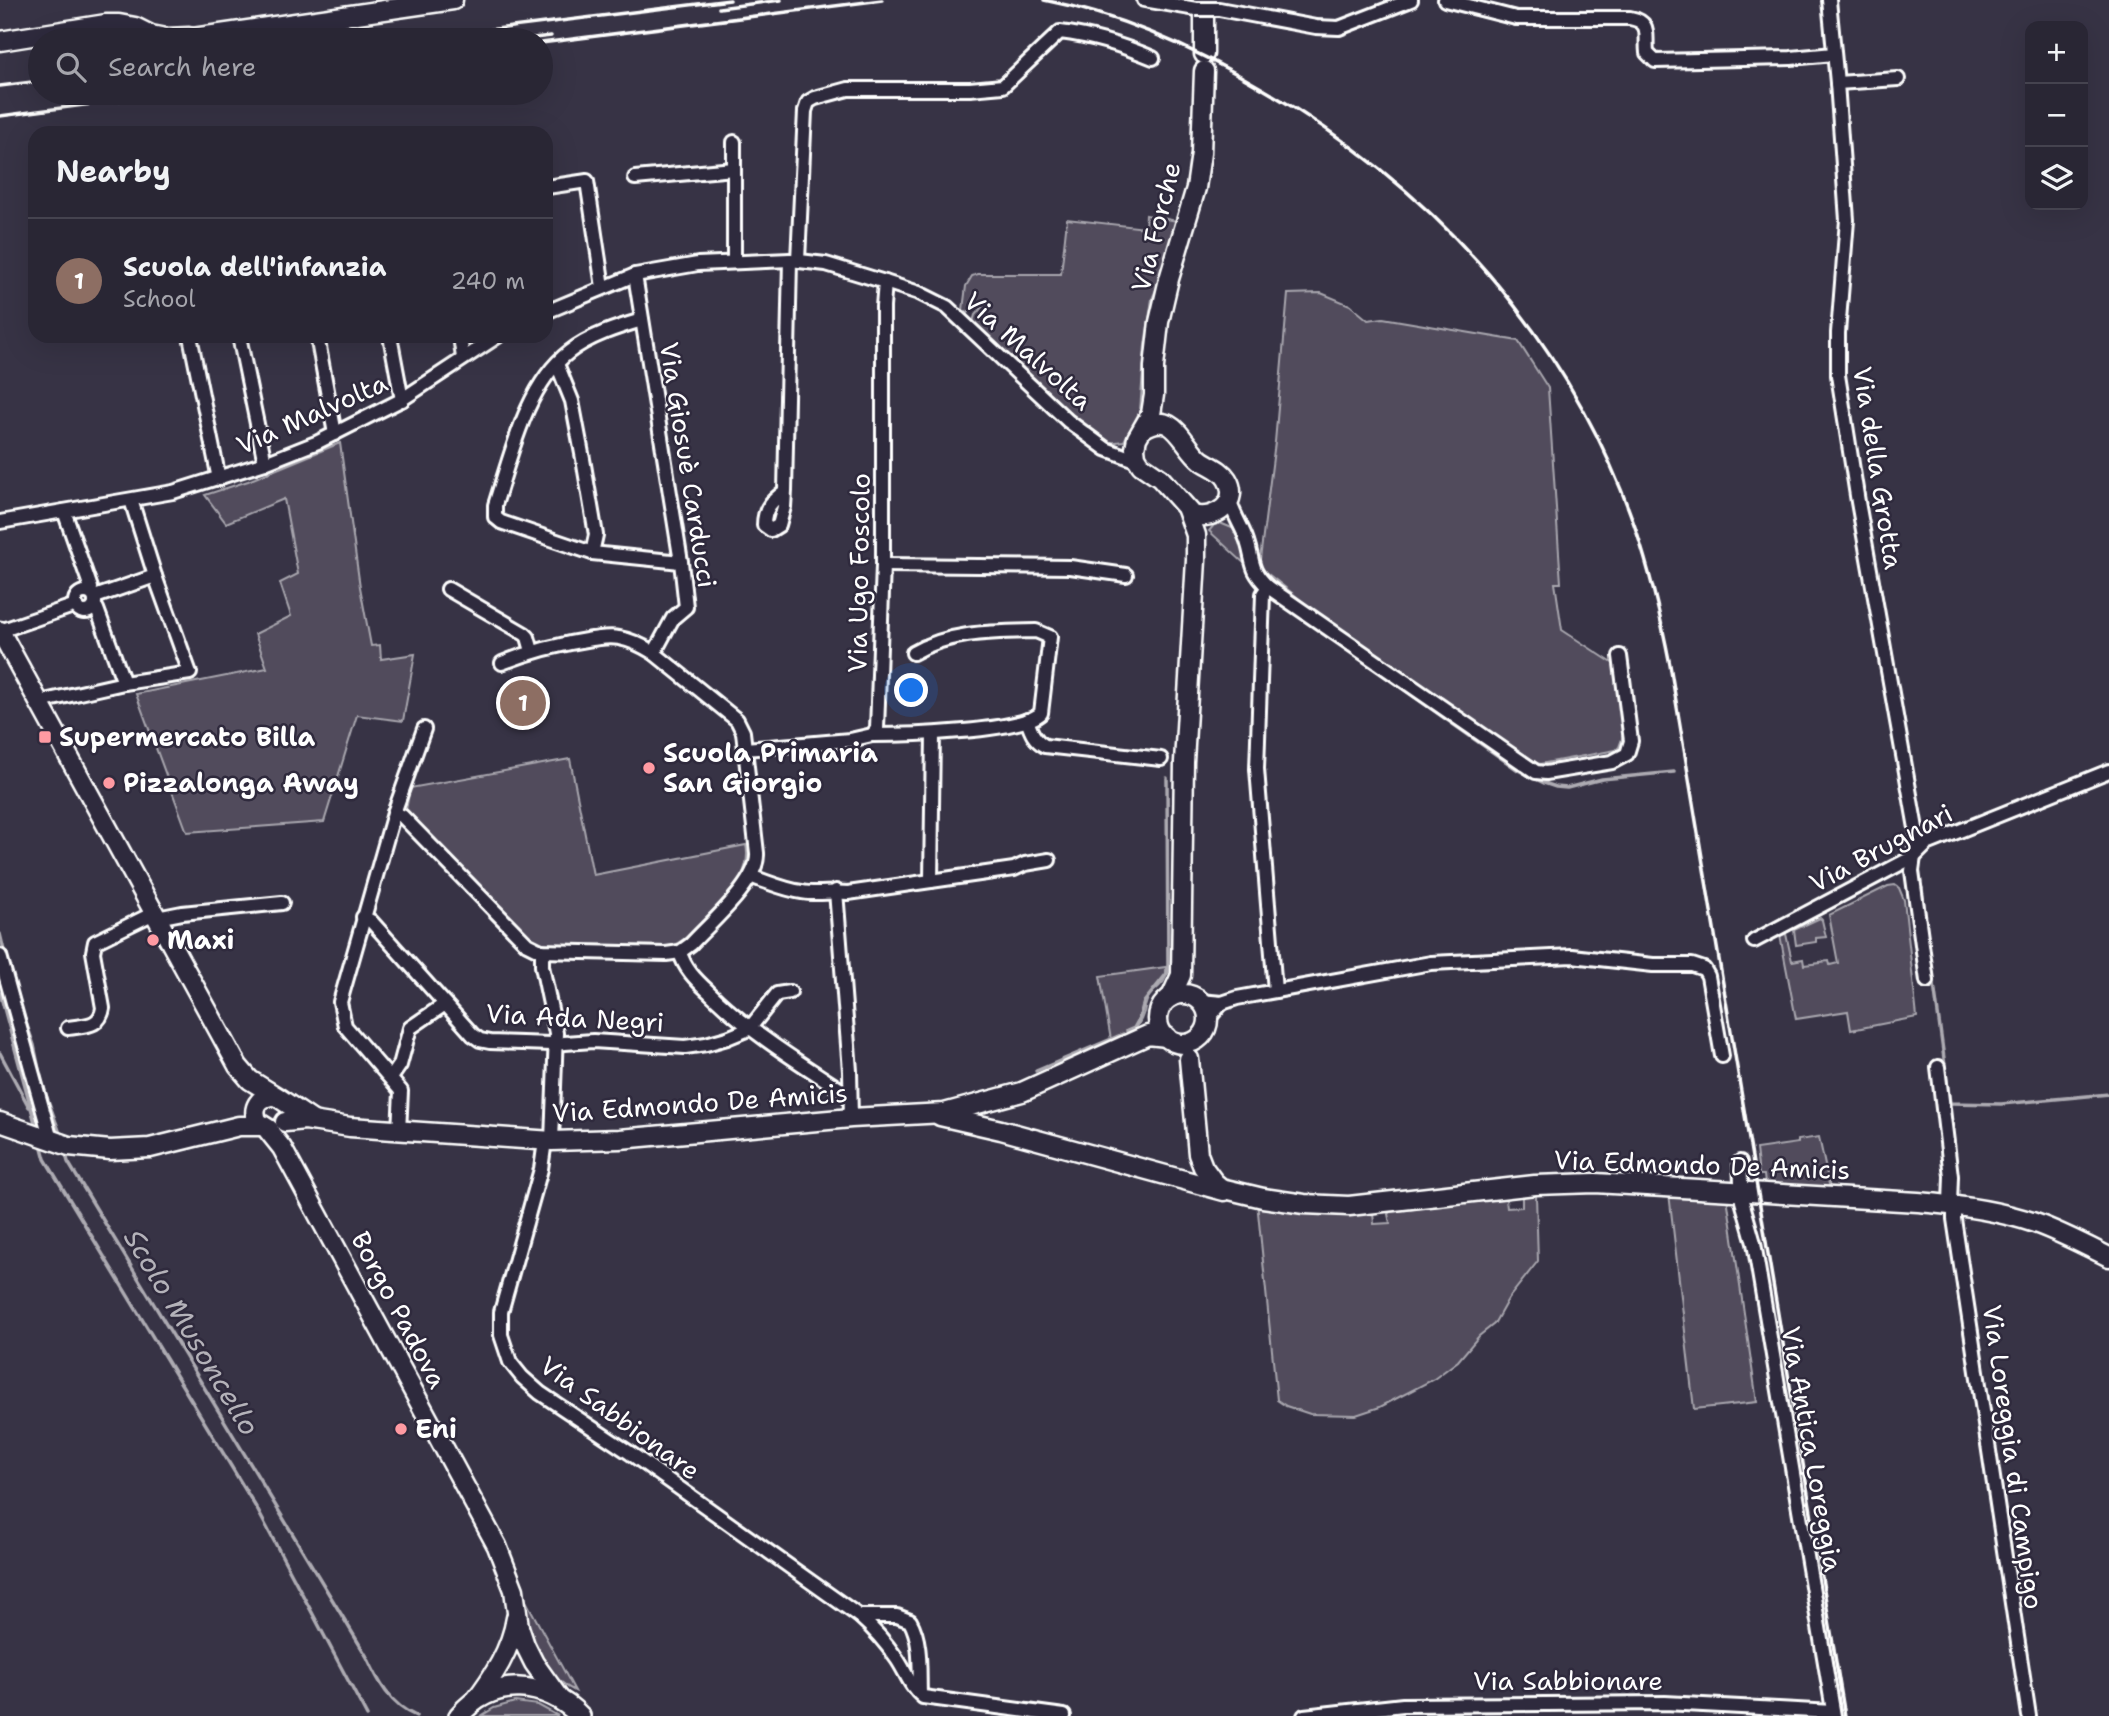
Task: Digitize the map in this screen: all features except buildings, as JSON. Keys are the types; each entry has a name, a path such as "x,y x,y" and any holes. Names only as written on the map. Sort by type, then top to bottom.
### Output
{"main road":[{"path":"459,1716 474,1702 487,1695 516,1688 531,1688 559,1698 580,1716"}],"street":[{"path":"260,28 453,0"},
{"path":"1144,0 1339,28 1411,0"},
{"path":"1444,0 1516,18 1639,20 1645,25 1647,32 1647,53 1655,61 1791,58 1834,54"},
{"name":"Via della Grotta","path":"1829,0 1847,220 1838,333 1838,375 1917,834 1915,856"},
{"name":"Via Forche","path":"1140,434 1151,414 1159,323 1198,176 1205,8"},
{"path":"90,28 118,24 137,28"},
{"path":"785,491 794,260 808,102 848,89 970,89 1003,86 1059,32 1086,35 1124,45 1153,58"},
{"path":"0,41 28,37"},
{"path":"1837,83 1898,79"},
{"path":"734,142 734,261"},
{"path":"635,178 734,169"},
{"path":"553,186 587,181 603,287"},
{"name":"Via Malvolta","path":"553,309 635,275 698,264 794,260 826,264 919,293 947,307 1068,421 1101,446 1138,461"},
{"name":"Via Giosuè Carducci","path":"635,275 686,607 673,618 654,653"},
{"name":"Via Ugo Foscolo","path":"872,735 879,723 885,282"},
{"path":"642,320 597,337 570,351 556,364 533,397 495,505 495,517 501,522 592,553 681,562"},
{"path":"191,343 219,479"},
{"path":"240,343 265,463"},
{"path":"318,343 335,434"},
{"path":"391,343 402,400"},
{"path":"461,343 463,358"},
{"name":"Via Malvolta","path":"0,522 173,492 265,463 335,434 402,400 487,343"},
{"path":"556,364 568,387 581,447 596,536 592,553"},
{"name":"Via Forche","path":"1154,396 1157,408 1168,424 1178,431 1196,455 1223,474 1229,482 1229,498"},
{"path":"1112,451 1126,447 1154,424 1168,424"},
{"path":"1140,434 1135,452 1138,461 1168,485 1187,510 1196,535 1184,762 1181,975 1171,997"},
{"path":"1196,535 1211,516 1223,509 1229,498"},
{"path":"1229,498 1236,521 1247,538 1253,569 1268,587 1532,770 1541,773 1612,762 1627,754 1631,741 1620,656"},
{"path":"40,702 124,683 190,673 131,500"},
{"path":"1187,510 1198,516 1223,516 1236,521"},
{"path":"64,511 124,683"},
{"path":"883,565 1070,568 1126,575"},
{"path":"0,631 76,604 80,593 93,599 155,576"},
{"path":"1268,587 1263,594 1256,769 1275,991"},
{"path":"448,589 525,634 532,651"},
{"name":"Borgo Padova","path":"0,631 238,1066 250,1080 279,1098"},
{"path":"745,749 850,740 872,735 933,734 979,729 1027,720 1041,713 1050,637 1045,633 980,633 932,643 913,653"},
{"path":"394,813 402,816 527,944 542,951 666,954 680,952 691,944 752,877 757,859 743,732 737,720 654,653 630,640 610,637 561,644 532,651 502,663"},
{"path":"1027,720 1031,733 1045,746 1161,759"},
{"path":"399,1131 401,1091 345,1026 340,1002 394,813 424,729"},
{"path":"931,877 933,734"},
{"name":"Via Brugnari","path":"1754,941 1915,856 1927,844 2109,771"},
{"path":"1915,856 1912,871 1927,981"},
{"path":"752,877 800,892 817,894 836,891 848,894 931,877 1014,869 1025,863 1049,860"},
{"path":"836,891 851,1118"},
{"path":"68,1028 88,1026 102,1016 103,1008 93,952 95,942 155,915 282,903"},
{"name":"Via Ada Negri","path":"363,917 371,921 480,1040 556,1044 593,1041 685,1047 706,1044 749,1029"},
{"name":"Via Sabbionare","path":"542,951 542,966 556,1032 549,1141 501,1312 501,1335 510,1362 522,1377 540,1392 859,1616 876,1631 899,1662 915,1691 920,1694"},
{"path":"680,952 686,967 699,982 749,1029 849,1095"},
{"path":"0,956 50,1139"},
{"path":"1222,1003 1208,1019 1202,1034 1196,1040 1189,1043 1148,1035 1165,1002 1179,994 1222,1003 1431,963 1572,956 1653,964 1692,964 1704,969 1708,976 1722,1056"},
{"path":"1181,975 1206,1009 1208,1019"},
{"path":"749,1029 777,994 790,992"},
{"path":"391,1077 400,1065 410,1028 445,1004"},
{"path":"1158,1015 1161,1031 1189,1059"},
{"name":"Via Edmondo De Amicis","path":"285,1123 302,1120 399,1131 549,1141 620,1139 950,1112 1021,1091 1148,1035"},
{"path":"1196,1040 1189,1059 1199,1156 1203,1167 1216,1185 1239,1193"},
{"name":"Via Loreggia di Campigo","path":"1938,1067 1952,1205 2029,1716"},
{"name":"Borgo Padova","path":"250,1080 260,1118 282,1148 497,1546 511,1580 519,1627 528,1650 559,1698"},
{"path":"260,1118 263,1098 279,1098 288,1110 282,1148"},
{"name":"Via Edmondo De Amicis","path":"279,1098 313,1121"},
{"path":"990,1101 984,1109 984,1118 1001,1130"},
{"name":"Via Edmondo De Amicis","path":"924,1114 1001,1130 1193,1184 1293,1203 1349,1206 1562,1183 1741,1191 1952,1205 2036,1224 2109,1257"},
{"path":"0,1122 50,1139 96,1150 150,1148 239,1126 260,1118"},
{"path":"260,1118 276,1129 285,1123"},
{"path":"1196,1119 1203,1151 1210,1167 1226,1187 1239,1193"},
{"path":"1174,1177 1190,1173 1199,1156"},
{"name":"Via Antica Loreggia","path":"1740,1161 1742,1201 1754,1243 1833,1714"},
{"name":"Borgo Padova","path":"474,1702 502,1661 514,1631 517,1612"},
{"path":"859,1616 897,1616 910,1621 918,1651 920,1694 923,1697 1064,1716"},
{"name":"Via Sabbionare","path":"1304,1716 1403,1705 1614,1703 1665,1703 1833,1714"}],"shaded area":[{"path":"1146,215 1177,221 1164,271 1152,299 1140,411 1124,441 1108,443 1095,439 973,322 982,307 979,303 968,313 963,310 966,286 972,276 978,274 1061,274 1067,219 1145,228"},
{"path":"1321,293 1350,305 1368,320 1383,318 1518,341 1548,388 1561,583 1555,583 1562,630 1614,664 1623,736 1616,750 1540,764 1533,762 1325,619 1259,567 1275,442 1288,294"},
{"path":"340,443 371,646 380,645 381,659 415,654 403,721 357,715 324,822 187,832 136,694 267,668 255,634 291,616 280,583 298,574 284,499 226,523 205,495 248,481"},
{"path":"1220,523 1232,528 1235,525 1246,565 1209,531"},
{"path":"570,759 593,875 746,845 746,866 736,886 709,917 678,943 669,947 558,946 538,942 527,936 406,810 410,788"},
{"path":"1895,885 1904,900 1917,1017 1851,1030 1848,1011 1796,1019 1780,935 1786,934 1792,961 1803,959 1804,965 1829,961 1830,965 1838,963 1829,915"},
{"path":"1820,918 1826,937 1816,938 1816,942 1796,945 1794,930"},
{"path":"1166,967 1164,981 1149,997 1136,1028 1111,1040 1100,976"},
{"path":"1819,1137 1830,1189 1765,1184 1764,1175 1759,1175 1756,1149"},
{"path":"1669,1193 1727,1197 1757,1402 1694,1409"},
{"path":"1536,1195 1538,1261 1508,1299 1494,1324 1479,1336 1458,1361 1434,1379 1380,1407 1356,1415 1310,1414 1277,1400 1257,1202 1373,1212 1374,1224 1390,1223 1390,1212 1503,1198 1507,1208 1522,1207 1522,1197"},
{"path":"525,1599 575,1691 553,1674 535,1650 527,1628"},
{"path":"515,1702 538,1705 558,1716 481,1716 494,1708"}],"waterway":[{"path":"1375,669 1518,770 1544,783 1567,788 1602,779 1674,772"},
{"path":"1127,1031 1134,1028 1144,1002 1168,972 1167,778"},
{"path":"1922,888 1927,938"},
{"name":"Scolo Musoncello","path":"0,934 5,955"},
{"path":"1933,977 1950,1103 2001,1104 2109,1094"},
{"path":"0,993 37,1130"},
{"name":"Scolo Musoncello","path":"20,1006 34,1045 42,1084 61,1136"},
{"path":"1036,1071 1123,1034"},
{"path":"0,1053 29,1107"},
{"path":"41,1144 45,1159 257,1509 367,1716"},
{"name":"Scolo Musoncello","path":"65,1150 68,1162 367,1657 380,1683 399,1706 416,1716"}],"railway":[{"path":"503,28 730,0"},
{"path":"719,8 781,0"},
{"path":"553,41 882,0"},
{"path":"1044,0 1073,6 1129,24 1211,60 1325,128 1384,173 1439,221 1489,274 1534,331 1574,393 1607,458 1635,527 1655,595 1670,665 1845,1716"},
{"path":"0,86 28,82"},
{"path":"0,116 84,105"}],"place":[{"name":"Scuola dell'infanzia","path":"523,703"},
{"name":"Supermercato Billa","path":"45,737"},
{"name":"Scuola Primaria San Giorgio","path":"649,768"},
{"name":"Pizzalonga Away","path":"109,783"},
{"name":"Maxi","path":"153,940"},
{"name":"Eni","path":"401,1429"}]}
